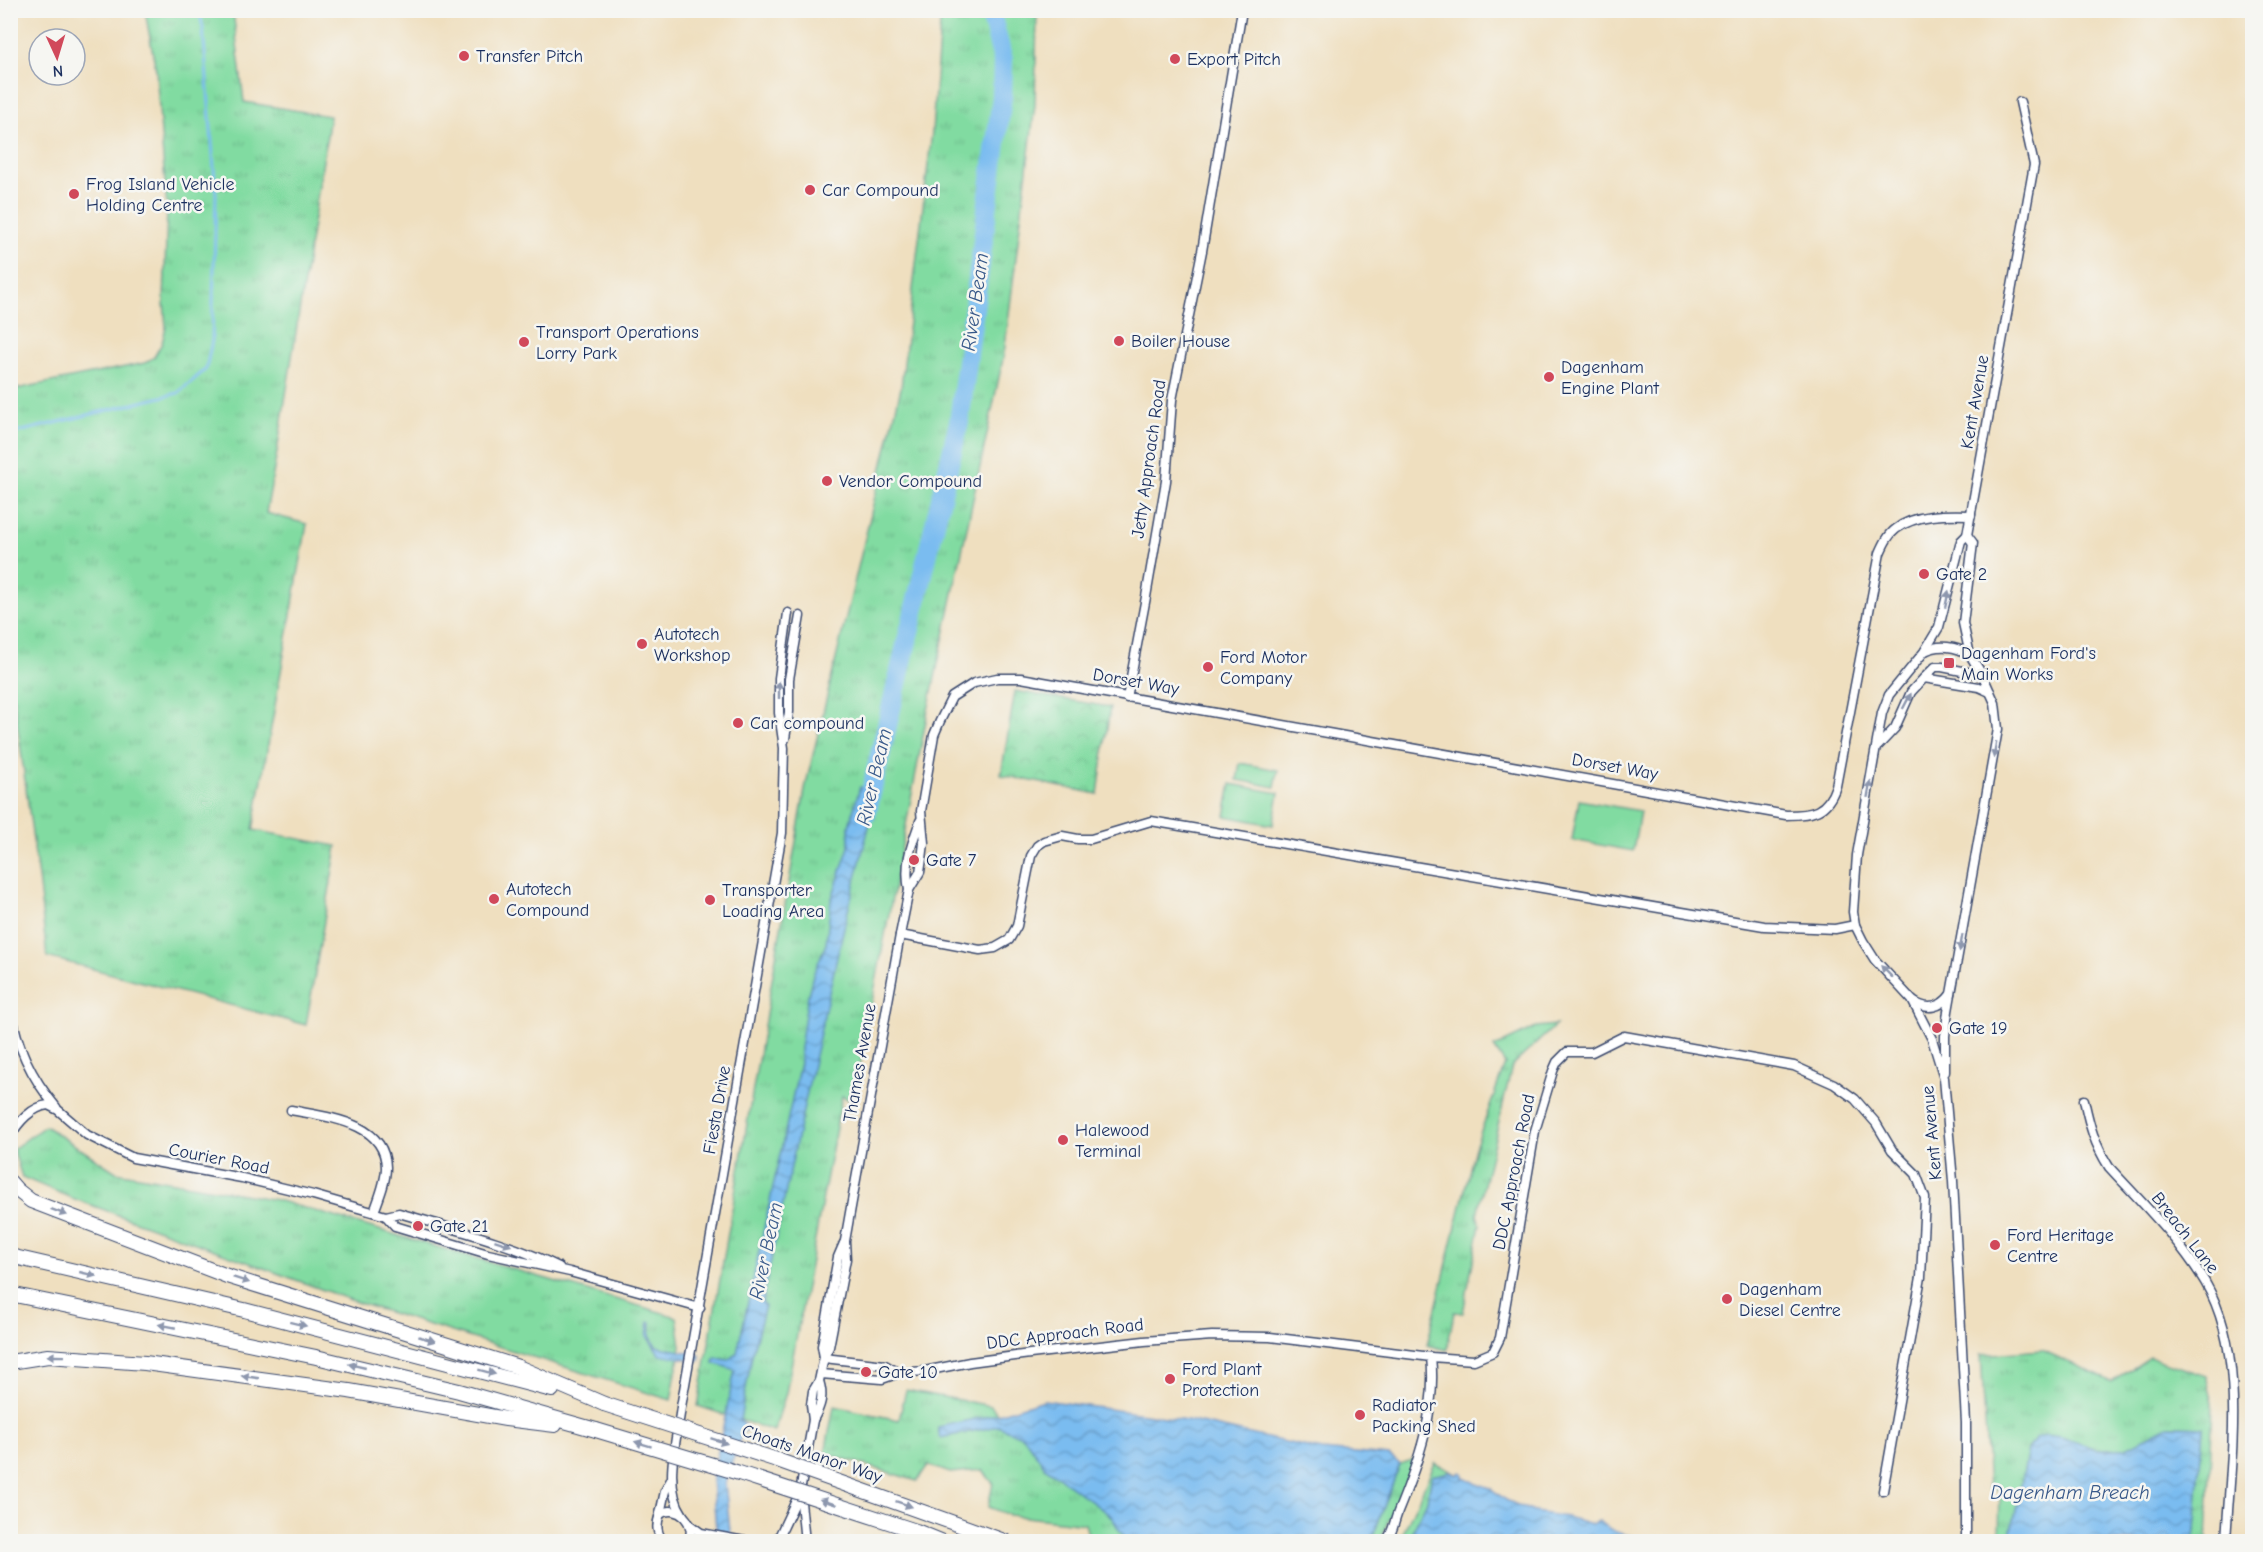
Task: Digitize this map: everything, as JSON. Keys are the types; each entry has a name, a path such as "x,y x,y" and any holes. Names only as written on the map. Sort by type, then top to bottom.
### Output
{"highway":[{"path":"10,1182 31,1201 164,1253 292,1297 518,1368 604,1404"},
{"path":"10,1256 266,1316 446,1361 604,1404"},
{"path":"10,1294 316,1357 459,1391 739,1473 916,1530 943,1542"},
{"path":"10,1362 48,1356 145,1363 259,1378 506,1419 596,1431"},
{"name":"Choats Manor Way","path":"604,1404 777,1460 1007,1542"}],"street":[{"name":"Jetty Approach Road","path":"1126,698 1166,481 1172,400 1218,154 1242,10"},
{"name":"Kent Avenue","path":"1966,1542 1966,1423 1952,1159 1944,1078 1932,1039 1912,1000 1875,960 1855,924 1852,902 1857,874 1857,855 1882,713 1889,695 1924,652 1939,627 1960,540 1967,535 2034,165 2020,102"},
{"name":"Dorset Way","path":"1036,681 1775,813 1811,814 1828,802 1836,786 1880,553 1887,538 1897,528 1917,520 1941,515 1971,515"},
{"path":"1944,1078 1945,1036 1995,747 1997,718 1991,693 1970,655 1963,623 1973,543 1967,535"},
{"name":"Fiesta Drive","path":"784,748 779,713 780,678 788,614"},
{"name":"Fiesta Drive","path":"690,1524 676,1504 672,1477 688,1368 782,833 784,748 789,712 789,679 800,616"},
{"path":"1924,652 1935,646 1958,649 1970,655"},
{"path":"1876,749 1882,739 1895,728 1911,692 1935,667 1983,675"},
{"name":"Thames Avenue","path":"909,890 906,872 909,851 920,818 934,735 952,697 975,683 985,680 1008,677 1036,681"},
{"path":"1924,678 1979,687 1991,693"},
{"name":"Thames Avenue","path":"805,1542 800,1492 813,1420 822,1400 820,1377 824,1357 822,1346 838,1257 845,1241 909,890 920,872 924,843 920,818"},
{"path":"900,935 980,950 995,948 1009,940 1017,926 1030,856 1037,846 1044,841 1062,836 1091,839 1151,821 1764,926 1835,929 1855,924"},
{"path":"1912,1000 1926,1007 1936,1007 1946,1001 1953,988"},
{"name":"Courier Road","path":"10,999 17,1038 24,1055 35,1078 58,1110 87,1135 134,1158 242,1178 374,1212 386,1216 395,1226 410,1231 509,1260 570,1272 699,1308"},
{"name":"DDC Approach Road","path":"820,1377 876,1380 899,1373 926,1371 957,1364 1030,1354 1212,1336 1270,1337 1431,1357 1474,1360 1487,1356 1496,1347 1500,1338 1535,1131 1557,1062 1567,1052 1592,1052 1623,1036 1794,1066 1834,1084 1855,1099 1876,1123 1892,1150 1918,1178 1925,1198 1921,1277 1883,1491"},
{"name":"Breach Lane","path":"2084,1100 2092,1136 2109,1167 2194,1264 2213,1298 2225,1335 2233,1385 2226,1542"},
{"path":"12,1132 38,1107 48,1105 58,1110"},
{"path":"291,1110 349,1123 367,1133 377,1142 383,1153 386,1168 374,1212"},
{"name":"Courier Road","path":"386,1216 399,1213 481,1236 513,1246 570,1272"},
{"path":"824,1357 885,1365 899,1373"},
{"path":"1386,1542 1395,1524 1422,1448 1434,1379 1431,1357"},
{"name":"Fiesta Drive","path":"660,1514 665,1491 672,1477"},
{"name":"Thames Avenue","path":"775,1541 800,1492"},
{"path":"664,1542 657,1530 660,1514 673,1511 683,1515"},
{"path":"690,1524 701,1533 750,1542"},
{"path":"688,1542 692,1532 690,1524"},
{"path":"775,1541 791,1542"}],"green space":[{"path":"145,11 233,11 244,102 330,116 266,513 307,524 253,830 337,846 306,1025 47,957 11,690 11,390 145,363 154,357 162,343 166,327 164,302 167,209 156,70"},
{"path":"941,11 980,11 981,14 985,11 1037,11 1035,105 1004,354 927,715 853,1102 842,1096 786,1393 774,1431 698,1406 806,784 901,388 932,132"},
{"path":"1015,691 1110,707 1098,794 1001,775"},
{"path":"1240,763 1278,770 1275,787 1237,780"},
{"path":"1231,784 1279,793 1273,825 1225,816"},
{"path":"1579,800 1640,811 1633,851 1572,840"},
{"path":"1556,1025 1512,1066 1477,1214 1480,1225 1463,1313 1454,1312 1447,1350 1427,1345 1475,1148 1505,1064 1494,1047 1536,1027"},
{"path":"45,1126 116,1172 277,1200 677,1317 681,1346 671,1400 359,1303 69,1197 22,1177 13,1149"},
{"path":"2042,1350 2112,1382 2150,1357 2206,1376 2213,1403 2207,1541 2194,1541 2203,1427 2169,1426 2125,1449 2096,1449 2036,1438 2028,1450 2010,1541 1999,1541 2000,1489 1989,1488 1981,1355"},
{"path":"906,1390 991,1406 998,1414 938,1427 940,1437 998,1426 1024,1437 1045,1467 1111,1516 1125,1539 1134,1541 1090,1541 1085,1524 1009,1515 988,1507 993,1483 982,1470 950,1473 928,1465 917,1481 825,1453 834,1406 899,1420"},
{"path":"1418,1458 1379,1541 1371,1542 1400,1464"},
{"path":"1435,1463 1458,1475 1450,1472 1432,1476 1427,1501 1413,1530 1416,1532 1413,1541 1399,1542"}],"water":[{"path":"860,787 878,792 831,982 762,1302 765,1306 753,1350 740,1420 748,1429 742,1433 725,1483 731,1541 717,1541 712,1479 735,1370 714,1363 715,1358 728,1360 737,1353 800,1063 808,995 813,975 826,944 831,901 849,847 849,826"},
{"path":"649,1322 651,1322 650,1336 656,1346 700,1355 700,1361 660,1355 647,1336"},
{"path":"1044,1400 1187,1420 1321,1450 1389,1456 1400,1464 1371,1541 1211,1542 1199,1536 1185,1542 1134,1542 1125,1539 1111,1516 1045,1467 1024,1437 998,1426 940,1438 938,1427 998,1414"},
{"name":"Dagenham Breach","path":"2168,1426 2203,1427 2194,1541 2010,1541 2028,1450 2036,1438 2045,1435 2061,1437 2096,1449 2125,1449"},
{"path":"1450,1472 1458,1475 1460,1472 1463,1473 1463,1478 1490,1488 1506,1500 1534,1512 1567,1517 1591,1524 1599,1521 1617,1532 1651,1541 1413,1541 1416,1532 1413,1531 1427,1501 1432,1476"}],"waterway":[{"path":"10,434 178,393 206,369 212,340 216,194 203,28 199,10"},
{"name":"River Beam","path":"866,814 959,422 1002,97 1003,60 990,10"}],"place":[{"name":"Transfer Pitch","path":"464,56"},
{"name":"Export Pitch","path":"1175,59"},
{"name":"Car Compound","path":"810,190"},
{"name":"Frog Island Vehicle Holding Centre","path":"74,194"},
{"name":"Boiler House","path":"1119,341"},
{"name":"Transport Operations Lorry Park","path":"524,342"},
{"name":"Dagenham Engine Plant","path":"1549,377"},
{"name":"Vendor Compound","path":"827,481"},
{"name":"Gate 2","path":"1924,574"},
{"name":"Autotech Workshop","path":"642,644"},
{"name":"Dagenham Ford's Main Works","path":"1949,663"},
{"name":"Ford Motor Company","path":"1208,667"},
{"name":"Car compound","path":"738,723"},
{"name":"Gate 7","path":"914,860"},
{"name":"Autotech Compound","path":"494,899"},
{"name":"Transporter Loading Area","path":"710,900"},
{"name":"Gate 19","path":"1937,1028"},
{"name":"Halewood Terminal","path":"1063,1140"},
{"name":"Gate 21","path":"418,1226"},
{"name":"Ford Heritage Centre","path":"1995,1245"},
{"name":"Dagenham Diesel Centre","path":"1727,1299"},
{"name":"Gate 10","path":"866,1372"},
{"name":"Ford Plant Protection","path":"1170,1379"},
{"name":"Radiator Packing Shed","path":"1360,1415"}]}
